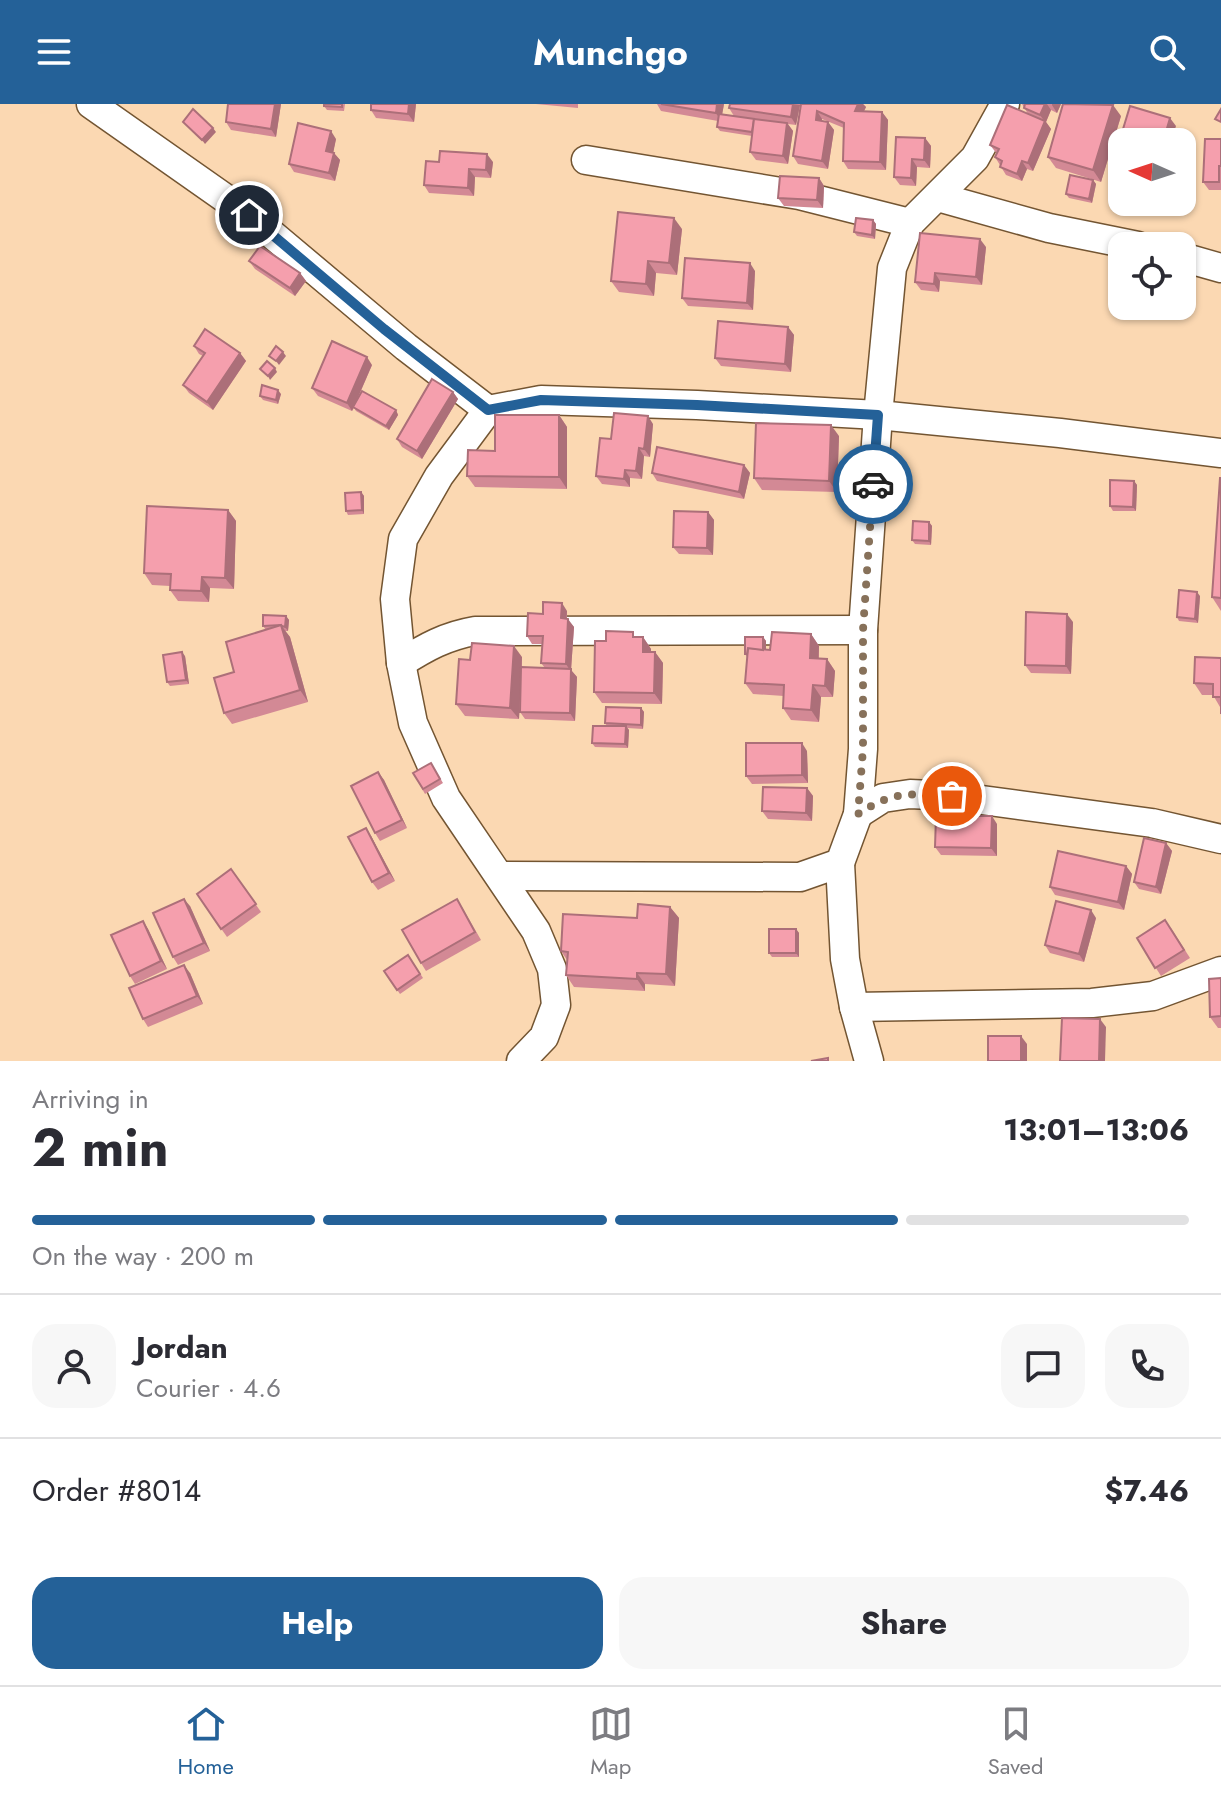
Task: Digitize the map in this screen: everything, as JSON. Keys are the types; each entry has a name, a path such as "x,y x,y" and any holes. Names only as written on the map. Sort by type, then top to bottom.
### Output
{"street":[{"path":"91,104 249,215 395,338 488,410"},
{"path":"869,1061 845,959 840,863 858,814 863,749 863,630 892,268 910,223 975,158 1005,104"},
{"path":"586,160 799,195 910,223"},
{"path":"938,197 1049,228 1108,240"},
{"path":"1196,261 1221,268"},
{"path":"521,1061 544,1037 556,1005 552,969 536,931 446,798 413,723 401,663 395,599 403,539 439,476 488,410 541,400 878,415 1221,453"},
{"path":"401,663 451,635 475,631 863,630"},
{"path":"858,814 883,798 910,794 952,796 1152,823 1221,839"},
{"path":"501,876 800,877 840,863"},
{"path":"854,1007 1092,1003 1153,996 1221,971"}],"building":[{"path":"228,104 275,104 271,129 226,122"},
{"path":"342,104 342,107 324,106"},
{"path":"371,104 409,104 408,114 371,110"},
{"path":"661,104 717,104 716,113"},
{"path":"730,104 793,104 791,117 729,108"},
{"path":"801,104 858,104 855,111 882,112 880,162 843,161 844,123 817,111 816,120 828,122 822,161 793,156"},
{"path":"1025,104 1045,104 1040,115 1024,108"},
{"path":"1063,104 1113,105 1093,170 1048,157"},
{"path":"1007,105 1045,121 1028,163 1022,161 1017,174 1000,167 1002,161 995,157 999,149 990,145"},
{"path":"1130,106 1170,118 1167,128 1123,128"},
{"path":"193,109 213,128 202,140 183,122"},
{"path":"719,114 755,119 752,132 717,127"},
{"path":"754,119 787,123 783,156 750,152"},
{"path":"298,123 331,131 326,151 334,153 329,173 289,164"},
{"path":"896,137 925,138 924,160 912,159 911,178 894,177"},
{"path":"1205,139 1221,139 1219,182 1203,182"},
{"path":"440,151 487,154 486,170 469,169 468,188 424,185 426,161 439,162"},
{"path":"1070,175 1093,180 1089,199 1066,194"},
{"path":"780,176 819,178 817,200 778,198"},
{"path":"618,212 674,218 669,263 648,261 646,284 611,281"},
{"path":"856,218 873,220 872,235 854,232"},
{"path":"920,233 980,239 976,277 935,273 934,284 915,282"},
{"path":"260,246 300,273 290,288 249,261"},
{"path":"685,258 750,263 747,303 682,298"},
{"path":"718,321 788,327 785,364 715,358"},
{"path":"205,329 240,353 207,402 183,385 205,353 194,346"},
{"path":"332,341 367,357 347,403 312,388"},
{"path":"276,346 283,352 276,361 269,356"},
{"path":"267,361 275,368 268,376 260,369"},
{"path":"432,379 453,392 417,451 397,439"},
{"path":"262,385 278,390 276,400 260,396"},
{"path":"362,391 396,410 386,426 353,407"},
{"path":"614,413 648,416 644,449 639,448 636,471 625,470 624,479 596,476 600,438 611,439"},
{"path":"495,415 559,415 559,477 467,476 468,450 495,451"},
{"path":"756,423 831,425 829,481 754,478"},
{"path":"657,447 744,465 739,492 652,473"},
{"path":"1221,478 1221,598 1212,597"},
{"path":"1110,480 1134,481 1133,507 1110,506"},
{"path":"361,492 362,510 346,511 345,493"},
{"path":"147,506 228,510 225,578 202,577 201,591 170,590 171,574 144,573"},
{"path":"674,511 708,512 707,548 673,547"},
{"path":"913,521 929,522 929,541 912,540"},
{"path":"1179,590 1197,592 1195,619 1177,617"},
{"path":"543,602 562,603 561,618 568,619 566,664 541,663 543,636 527,636 528,613 543,614"},
{"path":"1026,612 1067,614 1066,666 1025,665"},
{"path":"263,615 286,616 285,627 263,626"},
{"path":"281,625 300,690 224,713 214,678 234,672 226,642"},
{"path":"606,631 633,632 633,637 643,637 643,652 655,652 654,693 594,692 595,641 606,641"},
{"path":"772,632 811,634 810,658 827,659 825,686 813,685 811,710 783,708 784,685 745,683 748,648 770,650"},
{"path":"745,637 763,637 763,650 748,648 745,654"},
{"path":"472,643 514,646 510,708 456,704 459,659 470,660"},
{"path":"182,652 186,680 167,682 163,655"},
{"path":"1195,657 1221,658 1221,697 1213,697 1213,684 1194,683"},
{"path":"521,667 571,669 570,713 520,712"},
{"path":"606,707 641,708 641,725 605,723"},
{"path":"593,726 626,726 625,744 592,743"},
{"path":"746,743 802,743 802,775 746,776"},
{"path":"431,763 440,779 423,789 413,773"},
{"path":"378,772 402,820 375,833 351,786"},
{"path":"763,787 807,788 806,813 762,811"},
{"path":"936,816 992,816 991,848 935,847"},
{"path":"366,828 389,873 372,882 348,837"},
{"path":"1144,838 1166,843 1156,887 1134,882"},
{"path":"1058,851 1126,866 1118,902 1050,887"},
{"path":"231,869 256,904 221,929 197,894"},
{"path":"184,899 204,943 173,957 153,913"},
{"path":"457,899 475,932 421,963 402,930"},
{"path":"1056,901 1091,910 1079,954 1045,945"},
{"path":"638,904 670,907 666,974 637,973 637,979 566,975 568,952 561,951 563,914 637,918"},
{"path":"1165,920 1184,950 1155,968 1137,938"},
{"path":"143,921 161,961 130,976 111,935"},
{"path":"769,929 796,929 796,953 769,953"},
{"path":"408,955 420,974 397,990 384,971"},
{"path":"184,965 197,996 143,1019 129,988"},
{"path":"1221,978 1221,1016 1210,1017 1209,979"},
{"path":"1062,1018 1100,1019 1099,1061 1060,1061"},
{"path":"988,1036 1021,1036 1021,1061 988,1061"}],"way so far":[{"path":"873,484 863,630 863,749 858,814 883,798 910,794 952,796"}],"route":[{"path":"249,215 384,329 488,410 541,400 878,415 873,484"}]}
